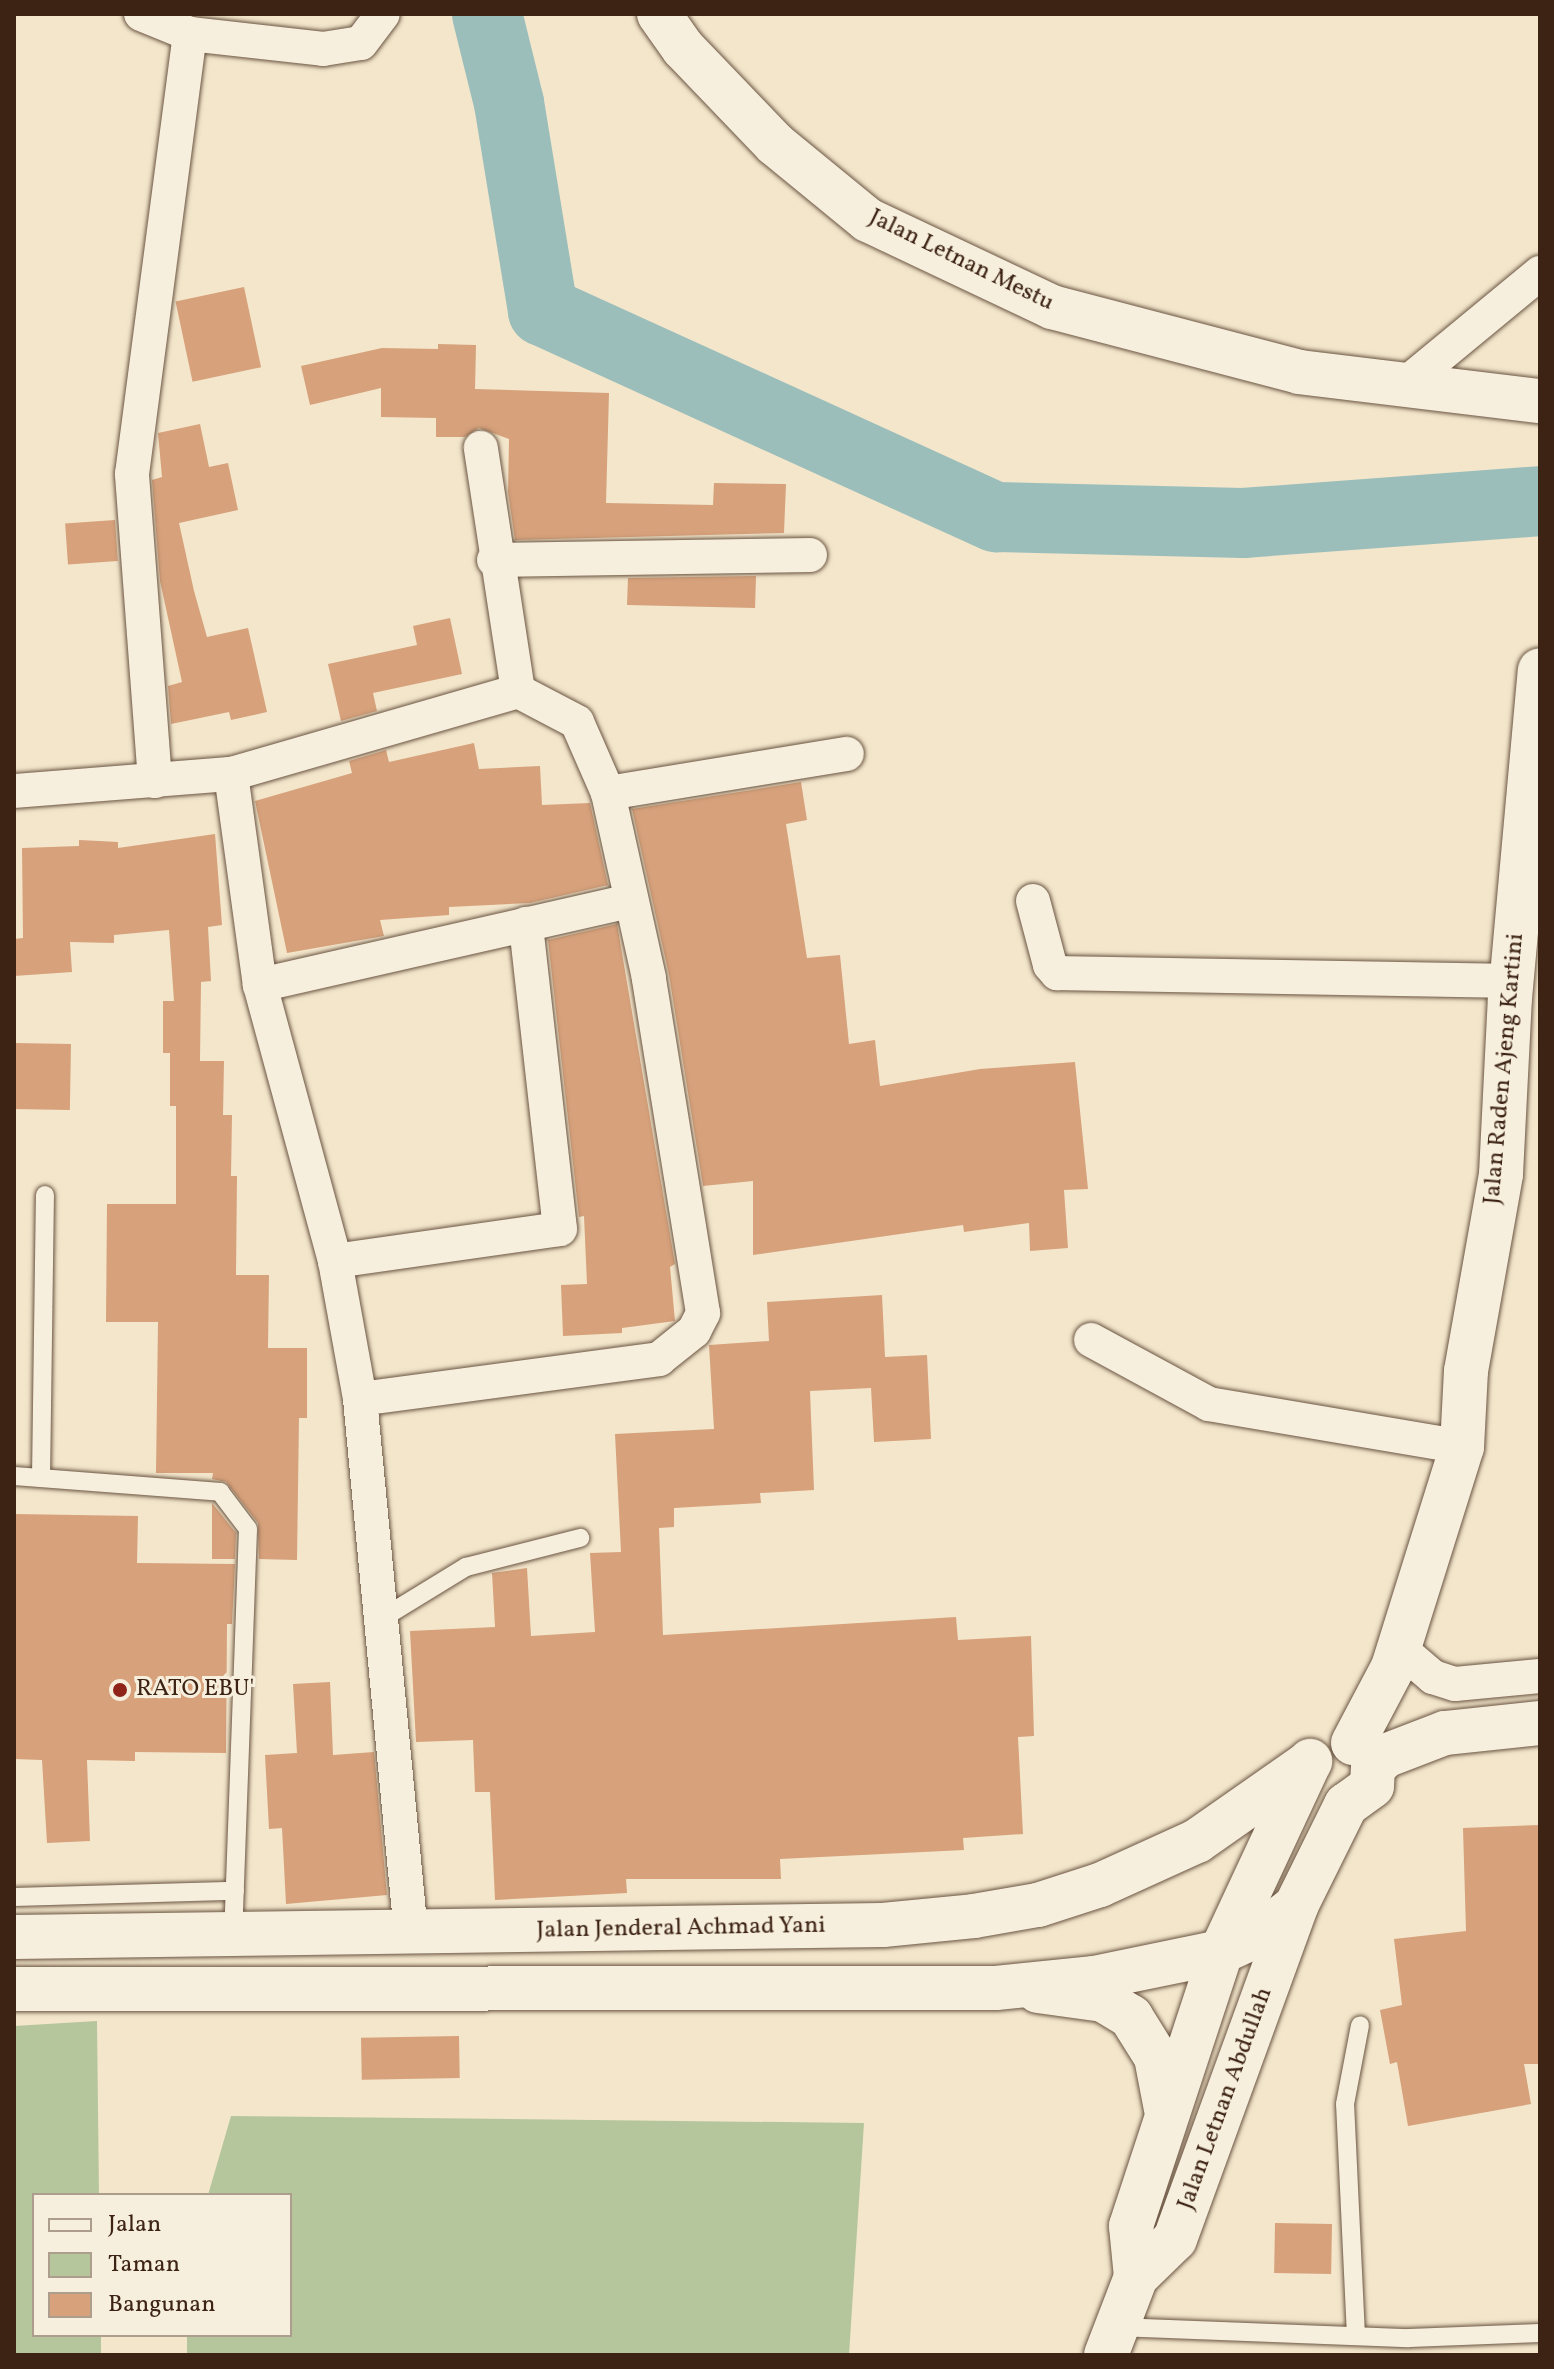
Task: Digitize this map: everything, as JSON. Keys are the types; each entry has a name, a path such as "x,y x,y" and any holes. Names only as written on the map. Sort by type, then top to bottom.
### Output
{"street":[{"path":"141,14 190,34 351,48 361,43 383,14"},
{"name":"Jalan Letnan Mestu","path":"659,14 683,48 775,144 868,220 1052,307 1299,372 1403,386 1536,412"},
{"path":"155,781 132,474 190,34"},
{"path":"1403,386 1540,273"},
{"path":"481,448 494,560 518,691"},
{"path":"494,560 810,555"},
{"name":"Jalan Raden Ajeng Kartini","path":"1363,1755 1462,1447 1466,1371 1501,1174 1512,981 1534,790 1540,670"},
{"path":"14,791 231,774 518,691 567,712 577,722 608,793 629,901 649,978 690,1214 701,1320 679,1346 659,1359 360,1399"},
{"path":"608,793 847,754"},
{"path":"231,774 260,985 335,1261 360,1399 411,1934"},
{"path":"260,985 629,901"},
{"path":"1033,901 1050,965 1057,973 1512,981"},
{"path":"335,1261 560,1229 526,924"},
{"path":"1091,1340 1146,1374 1209,1404 1462,1447"},
{"path":"1399,1648 1433,1677 1455,1684 1540,1676"},
{"path":"1363,1755 1372,1786 1346,1805 1328,1803 1314,1792 1310,1762 1332,1741 1363,1755 1385,1756 1422,1739 1490,1727 1540,1723"},
{"name":"Jalan Jenderal Achmad Yani","path":"14,1937 411,1934 883,1925 1038,1905 1100,1885 1197,1841 1310,1762"},
{"name":"Jalan Letnan Abdullah","path":"1136,2277 1131,2226 1166,2112 1221,1952 1310,1762"},
{"name":"Jalan Letnan Abdullah","path":"1112,2341 1136,2277 1175,2239 1296,1906 1346,1805"},
{"path":"996,1988 1094,1978 1221,1952 1260,1934 1296,1906"},
{"path":"14,1989 996,1988 1071,1993 1103,2000 1131,2017 1156,2057 1166,2112"}],"lane":[{"path":"41,1478 45,1195"},
{"path":"14,1476 220,1492 248,1529 233,1935"},
{"path":"381,1619 466,1567 580,1538"},
{"path":"14,1897 235,1891"},
{"path":"1356,2336 1345,2104 1360,2025"},
{"path":"1112,2341 1540,2333"}],"green space":[{"path":"97,2021 99,2193 32,2193 32,2337 101,2337 101,2355 14,2355 14,2026"},
{"path":"231,2116 864,2123 849,2355 187,2355 187,2337 292,2337 292,2193 209,2193"}],"building":[{"path":"244,287 261,367 193,382 176,302"},
{"path":"438,344 476,345 475,389 609,393 606,503 713,505 714,483 786,484 784,533 515,540 508,492 509,439 479,428 465,437 436,437 436,418 381,417 381,388 310,405 301,366 382,348 438,349"},
{"path":"200,424 209,467 228,463 238,510 179,523 194,591 207,637 248,628 267,712 231,720 229,712 171,724 168,686 182,682 160,581 152,480 162,477 158,433"},
{"path":"115,520 118,561 68,564 65,523"},
{"path":"756,576 755,608 627,605 628,578"},
{"path":"450,618 462,674 373,693 377,711 341,721 328,664 417,645 413,626"},
{"path":"474,743 479,769 540,766 542,805 590,803 608,885 530,903 449,907 449,915 380,920 384,936 287,953 255,801 352,773 349,761 386,750 389,762"},
{"path":"801,782 807,820 786,824 807,958 840,955 849,1044 875,1040 880,1086 980,1069 1075,1062 1088,1189 1064,1190 1068,1248 1030,1251 1029,1223 964,1232 963,1225 753,1255 753,1181 703,1186 669,975 632,809"},
{"path":"215,834 222,925 208,927 211,981 201,982 200,1061 224,1061 223,1115 232,1115 231,1176 237,1176 236,1275 269,1275 268,1348 307,1348 307,1418 299,1418 297,1560 259,1559 258,1523 226,1482 212,1479 213,1473 156,1473 158,1322 106,1322 107,1204 176,1204 176,1106 170,1106 170,1053 163,1053 163,1001 174,1001 169,930 114,935 114,943 70,942 72,972 14,976 14,939 23,938 22,848 79,846 79,840 118,842 118,848"},
{"path":"617,924 675,1264 670,1267 675,1321 622,1328 622,1333 563,1336 561,1285 587,1284 584,1216 579,1217 548,940"},
{"path":"14,1043 71,1044 70,1110 14,1109"},
{"path":"882,1295 885,1357 927,1355 931,1439 874,1442 871,1388 810,1391 814,1490 760,1493 761,1503 674,1508 674,1527 659,1528 663,1635 956,1617 958,1640 1031,1636 1034,1736 1018,1737 1023,1834 963,1838 964,1850 780,1859 781,1879 626,1879 627,1893 495,1900 490,1792 475,1792 473,1740 416,1742 410,1631 495,1627 492,1573 527,1568 531,1636 595,1632 590,1553 621,1552 615,1434 714,1429 709,1345 769,1341 767,1302"},
{"path":"212,1503 236,1533 235,1559 212,1559"},
{"name":"RATO EBU'","path":"14,1514 138,1516 137,1563 235,1564 232,1624 227,1624 226,1753 135,1752 135,1761 87,1760 90,1841 47,1843 42,1760 14,1759"},
{"path":"330,1682 333,1755 374,1752 387,1895 286,1904 282,1828 269,1829 265,1755 297,1753 293,1684"},
{"path":"1540,1825 1540,2064 1524,2064 1531,2104 1408,2126 1397,2062 1390,2064 1380,2010 1402,2005 1394,1939 1466,1931 1463,1828"},
{"path":"459,2036 460,2078 362,2080 361,2038"},
{"path":"1275,2223 1332,2224 1331,2274 1274,2273"}],"waterway":[{"path":"487,14 509,103 543,311 996,517 1243,523 1540,501"}],"place":[{"name":"RATO EBU'","path":"120,1690"}]}
